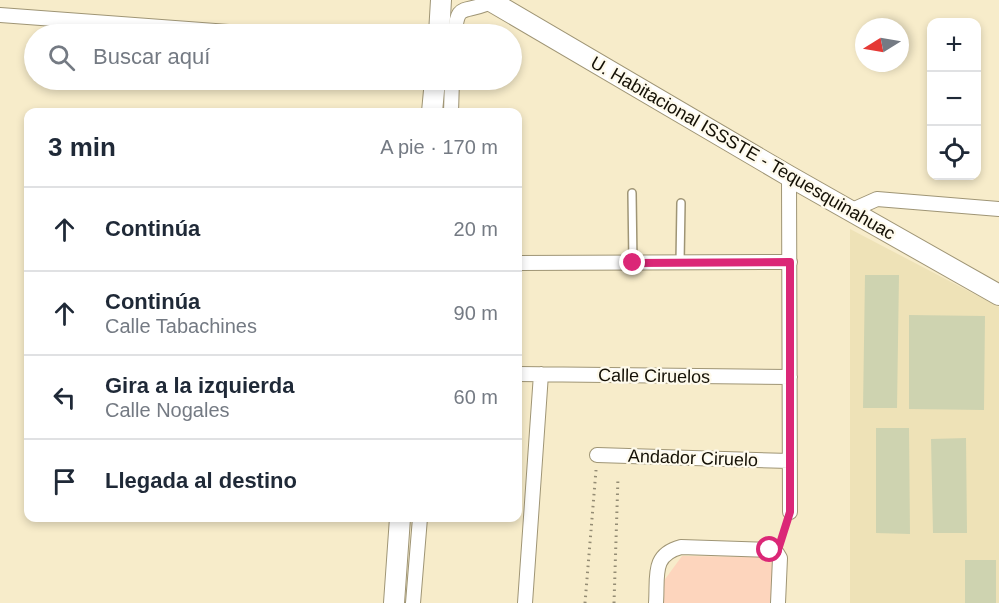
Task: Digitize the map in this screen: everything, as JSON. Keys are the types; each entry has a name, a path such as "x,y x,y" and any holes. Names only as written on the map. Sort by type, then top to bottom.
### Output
{"street":[{"path":"440,24 441,0"},
{"path":"456,24 459,12 486,4 489,0"},
{"name":"U. Habitacional ISSSTE - Tequesquinahuac","path":"489,0 789,176 999,295"},
{"path":"0,15 122,24"},
{"path":"432,108 434,90"},
{"path":"451,108 452,90"},
{"path":"789,176 790,512"},
{"path":"850,211 877,200 999,209"},
{"path":"522,263 790,262"},
{"name":"Calle Ciruelos","path":"522,374 790,377"},
{"path":"525,603 541,374"},
{"name":"Andador Ciruelo","path":"597,455 790,461"},
{"path":"394,603 400,522"},
{"path":"413,603 420,522"},
{"path":"656,603 659,560 668,551 681,547 770,550 777,553 780,558 778,603"}],"lane":[{"path":"632,193 633,263"},
{"path":"680,263 681,202"}],"path":[{"path":"585,603 597,455"},
{"path":"614,603 618,477"},
{"path":"777,553 790,512"}],"shaded area":[{"path":"850,229 999,307 999,603 850,603"},
{"path":"682,556 774,557 774,603 662,603 663,582"}],"building":[{"path":"865,275 899,275 897,408 863,408"},
{"path":"909,315 985,316 984,410 909,409"},
{"path":"876,428 909,428 910,534 876,533"},
{"path":"966,438 967,533 933,533 931,439"},
{"path":"965,560 996,560 996,603 965,603"}],"route":[{"path":"633,263 790,262 790,512 777,553 770,550"}]}
